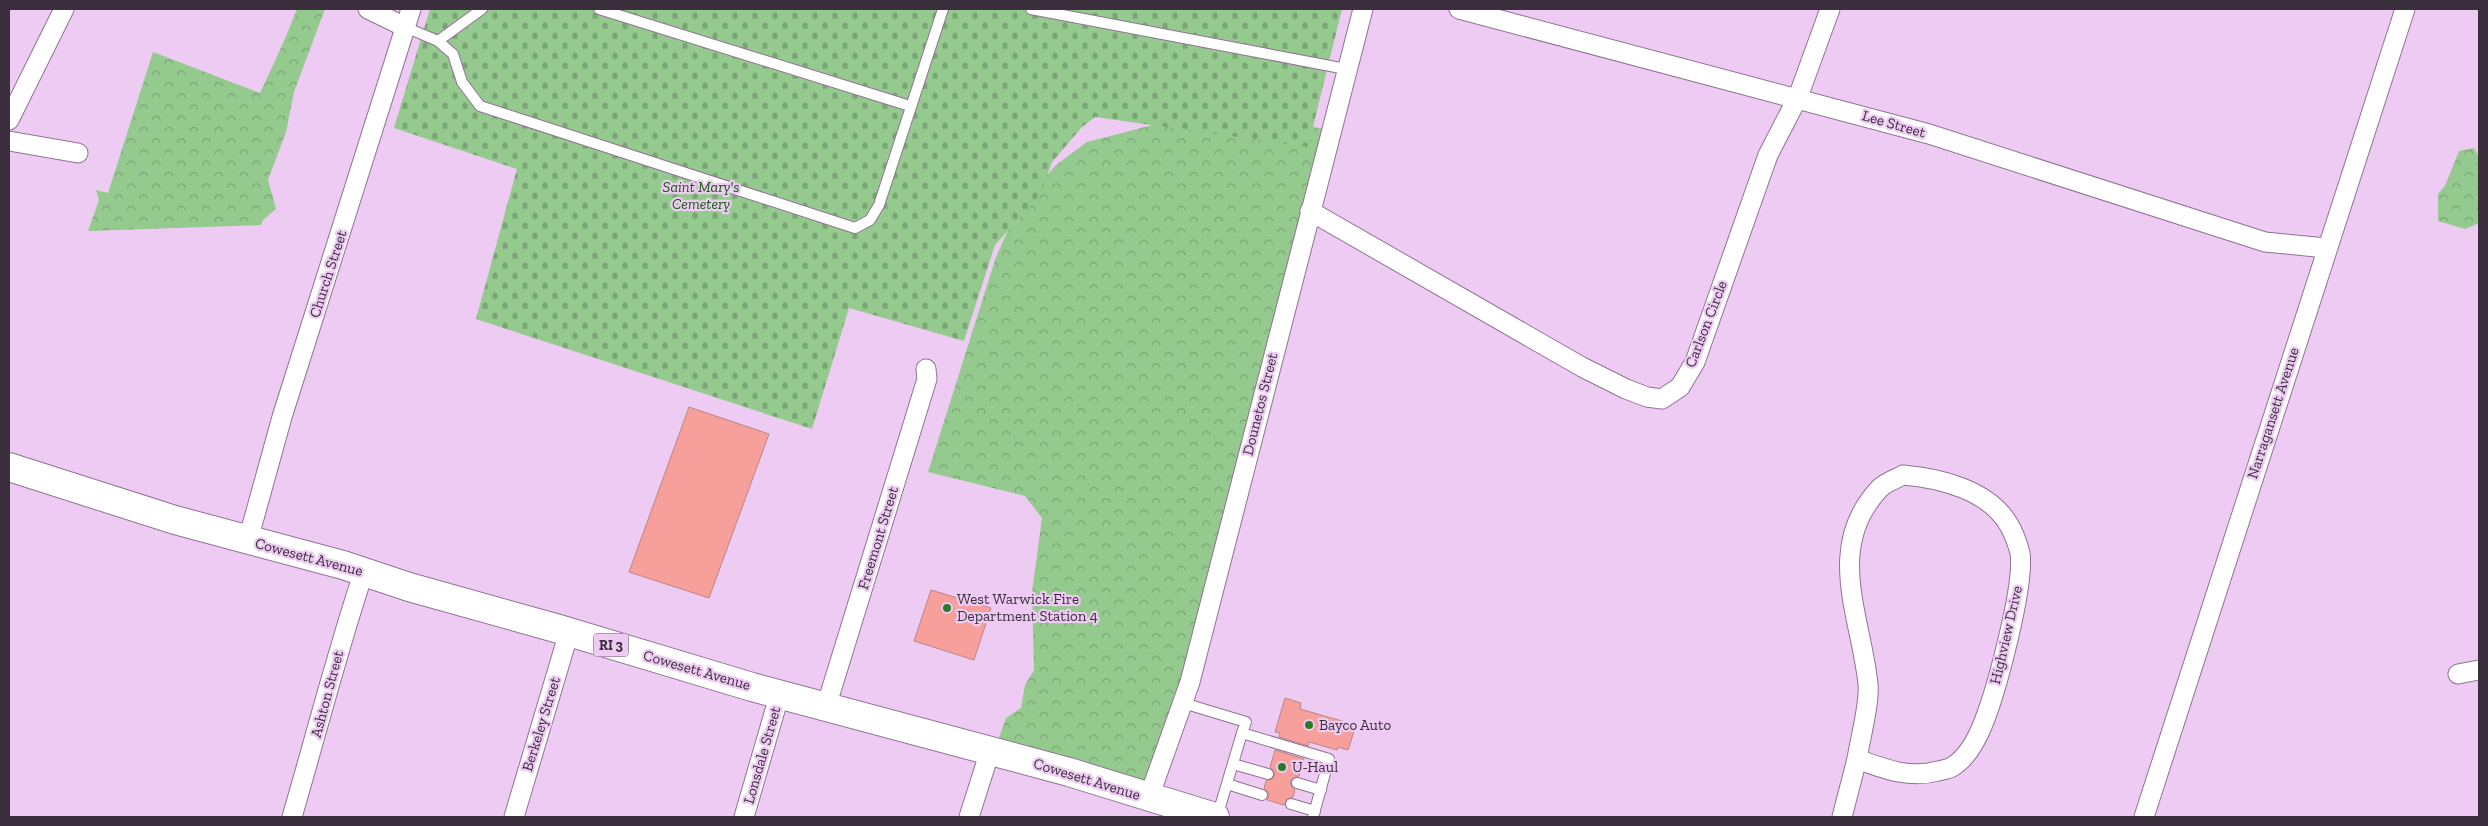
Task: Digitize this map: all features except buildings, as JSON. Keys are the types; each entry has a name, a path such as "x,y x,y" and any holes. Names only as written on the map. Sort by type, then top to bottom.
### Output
{"main road":[{"name":"Cowesett Avenue","path":"9,467 175,520 364,571 418,589 826,707 990,750 1149,797 1206,816"}],"street":[{"path":"9,120 64,9"},
{"path":"368,9 405,27"},
{"name":"Church Street","path":"248,540 282,417 366,157 411,9"},
{"name":"Dounetos Street","path":"1149,797 1183,703 1362,9"},
{"name":"Lee Street","path":"1459,9 1798,97 1929,134 2265,242 2326,248"},
{"name":"Carlson Circle","path":"1310,211 1582,367 1626,389 1647,397 1662,398 1680,387 1695,362 1768,155 1798,97 1830,9"},
{"name":"Narragansett Avenue","path":"2144,817 2326,248 2405,9"},
{"path":"9,141 78,154"},
{"name":"Freemont Street","path":"826,707 927,379 926,369"},
{"name":"Highview Drive","path":"1842,817 1857,759 1868,686 1848,572 1850,543 1862,512 1881,487 1903,475 1930,478 1966,490 1994,505 2010,525 2020,554 2019,586 1999,671 1983,724 1970,750 1952,767 1926,774 1900,774 1857,759"},
{"name":"Ashton Street","path":"292,817 327,700 343,635 364,571"},
{"name":"Berkeley Street","path":"514,817 569,632"},
{"path":"2458,674 2479,670"},
{"name":"Lonsdale Street","path":"744,817 780,693"},
{"path":"969,817 990,750"}],"lane":[{"path":"438,41 482,9"},
{"path":"599,9 910,106"},
{"path":"405,27 438,41 454,54 462,82 480,106 855,228 870,220 879,205 910,106 944,9"},
{"path":"1031,9 1346,69"},
{"path":"1183,703 1246,722 1227,784 1206,816"},
{"path":"1242,733 1329,759 1314,814 1292,804"},
{"path":"1234,764 1268,774"},
{"path":"1297,783 1321,790"},
{"path":"1227,784 1262,795"}],"green space":[{"path":"297,9 325,9 294,92 286,132 268,180 276,209 263,220 261,225 88,231 99,200 96,190 108,193 153,52 260,93"},
{"name":"Saint Mary's Cemetery","path":"430,9 1342,9 1308,147 1095,117 1082,127 1052,162 1040,195 995,245 964,341 849,308 812,429 476,319 517,169 394,128"},
{"path":"1253,111 1330,131 1192,674 1146,799 992,757 1006,718 1021,708 1025,685 1034,670 1032,592 1042,518 1025,496 928,472 996,257 1018,208 1056,165 1087,142 1180,118"},
{"path":"2474,148 2479,157 2479,223 2465,229 2438,221 2438,194 2445,186 2459,151"}],"place":[{"name":"West Warwick Fire Department Station 4","path":"947,608"},
{"name":"Bayco Auto","path":"1309,725"},
{"name":"U-Haul","path":"1282,767"}]}
